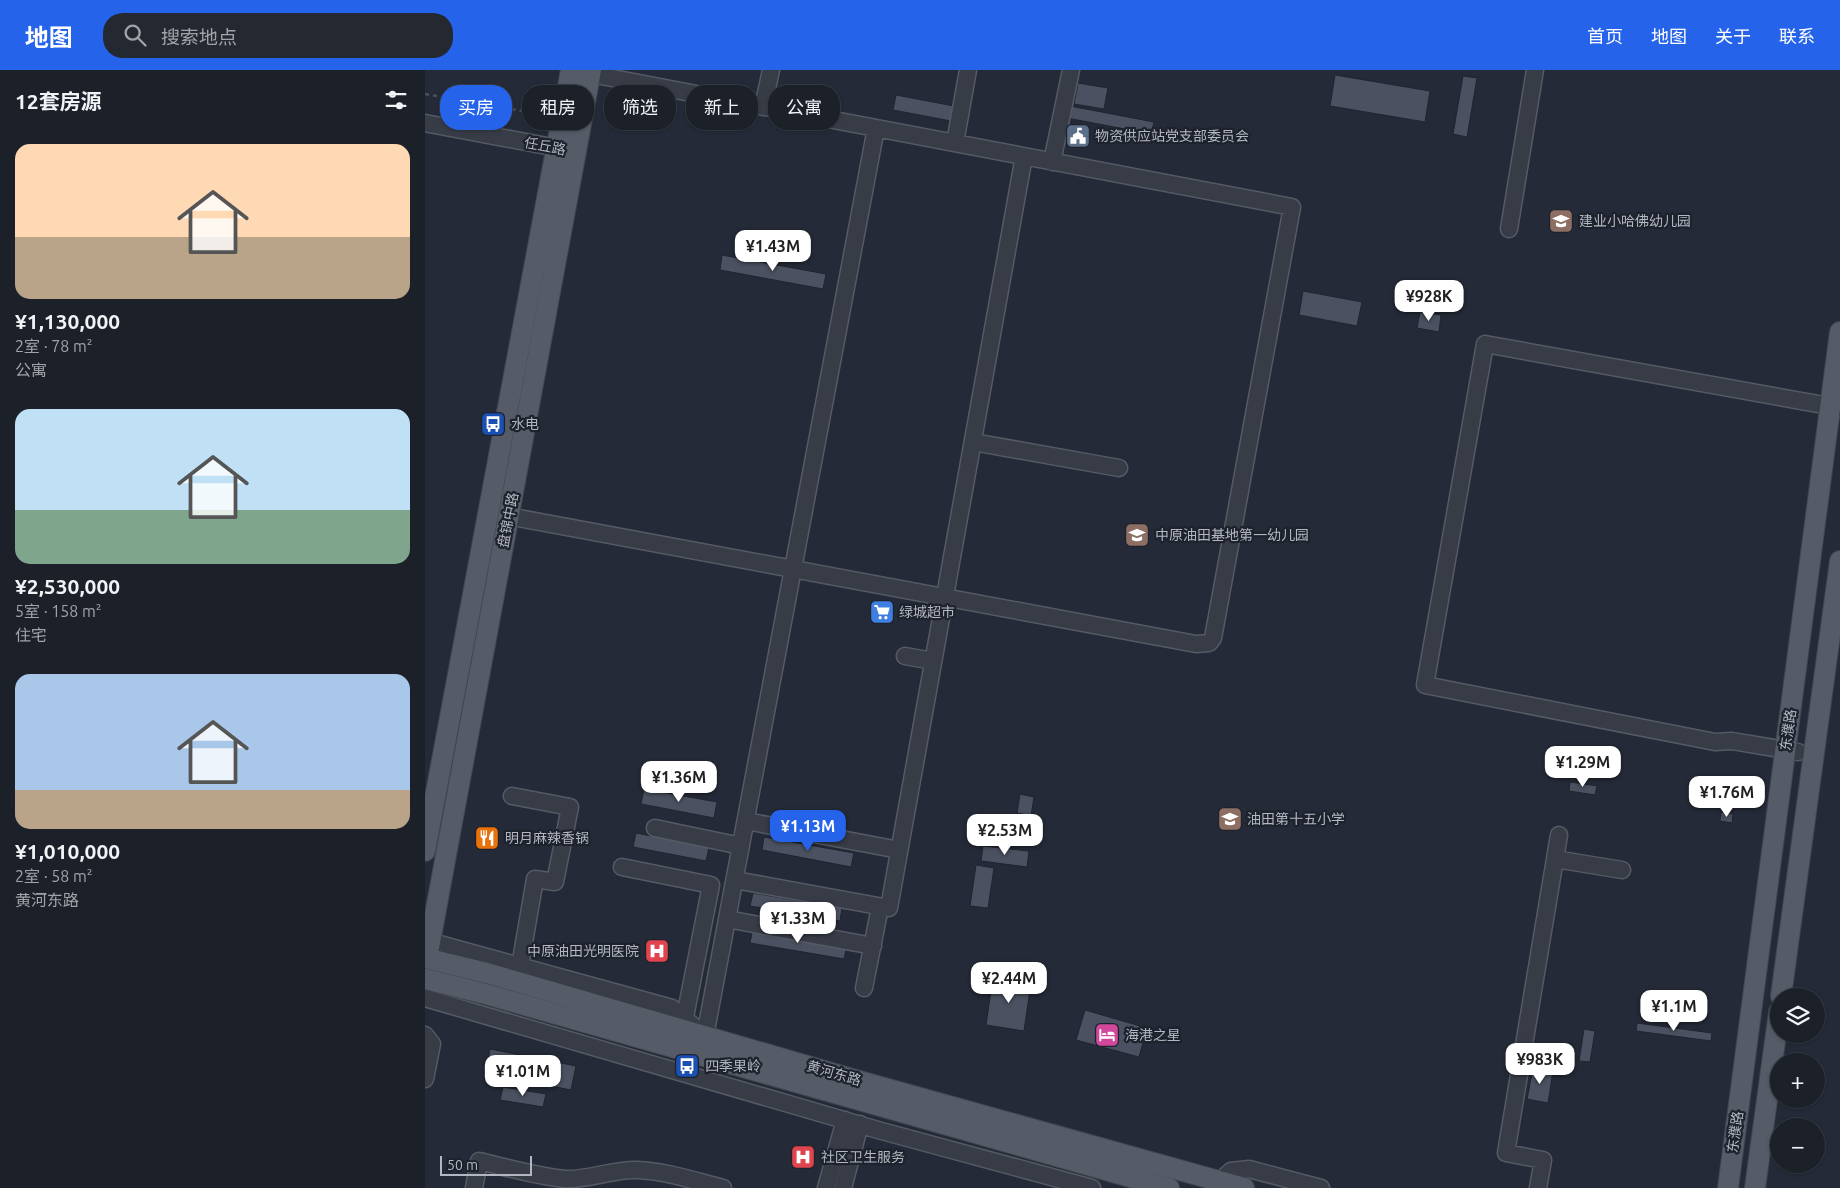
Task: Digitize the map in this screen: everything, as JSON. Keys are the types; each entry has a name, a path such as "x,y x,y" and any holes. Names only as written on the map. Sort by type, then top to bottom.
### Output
{"main road":[{"name":"盘锦中路","path":"425,851 571,70"},
{"name":"盘锦中路","path":"427,953 591,72"},
{"name":"东濮路","path":"1728,1188 1835,407 1840,332"},
{"name":"东濮路","path":"1782,988 1840,561"},
{"name":"黄河东路","path":"427,953 705,1036 1244,1188"},
{"name":"黄河东路","path":"425,979 482,993 1169,1188"},
{"name":"东濮路","path":"1755,1188 1775,1043"}],"street":[{"path":"763,107 771,70"},
{"path":"955,143 968,70"},
{"path":"1052,162 1071,70"},
{"path":"1509,229 1535,70"},
{"path":"509,516 1196,644 1209,643 1213,638 1292,207 763,107 591,72"},
{"name":"任丘路","path":"425,123 576,152"},
{"path":"705,1036 876,128"},
{"path":"864,988 873,946 885,908 899,850 1025,156"},
{"path":"1798,752 1732,741 1715,742 1425,686 1485,344 1835,407"},
{"path":"973,442 1119,468"},
{"path":"905,656 933,661"},
{"path":"512,796 569,806 555,882 535,879 520,966"},
{"path":"746,821 899,850"},
{"path":"655,828 741,846"},
{"path":"1538,1188 1543,1160 1506,1153 1559,835"},
{"path":"1555,859 1622,870"},
{"path":"623,867 711,885 685,1017"},
{"path":"735,880 885,908"},
{"path":"727,919 873,946"},
{"path":"427,953 520,966 672,1008 685,1017 705,1036"},
{"path":"425,998 852,1122 1092,1188"},
{"path":"425,1035 432,1044 425,1079"},
{"path":"826,1188 852,1122"},
{"path":"843,1188 852,1122"},
{"path":"474,1188 479,1161 564,1179 588,1178 612,1172 637,1170 666,1174 723,1188"},
{"path":"1219,1181 1231,1171 1249,1168 1321,1188"}],"path":[{"path":"425,94 534,113 556,148"}],"building":[{"path":"1335,75 1430,91 1425,122 1330,106"},
{"path":"1463,76 1477,78 1467,137 1453,134"},
{"path":"1078,83 1108,88 1104,109 1074,104"},
{"path":"896,95 954,106 951,121 893,110"},
{"path":"1070,106 1154,122 1151,134 1067,118"},
{"path":"722,255 826,274 823,289 720,270"},
{"path":"1303,291 1362,302 1357,326 1299,315"},
{"path":"1420,312 1441,315 1439,332 1417,328"},
{"path":"1570,782 1597,786 1595,795 1569,791"},
{"path":"644,789 717,802 714,818 641,804"},
{"path":"1020,794 1034,797 1031,816 1017,813"},
{"path":"1721,812 1733,814 1732,823 1720,821"},
{"path":"636,833 709,847 706,861 633,847"},
{"path":"764,837 854,853 851,867 762,850"},
{"path":"983,846 1029,851 1027,867 981,861"},
{"path":"976,865 994,868 988,908 970,906"},
{"path":"753,893 842,908 840,921 750,906"},
{"path":"753,928 847,945 844,959 750,943"},
{"path":"993,977 1031,983 1024,1031 986,1025"},
{"path":"1085,1010 1147,1028 1139,1057 1076,1040"},
{"path":"1637,1023 1712,1033 1711,1041 1636,1031"},
{"path":"1584,1029 1595,1031 1590,1062 1579,1061"},
{"path":"490,1049 576,1066 571,1090 485,1073"},
{"path":"1533,1068 1553,1071 1548,1103 1527,1099"},
{"path":"503,1087 546,1094 543,1107 500,1100"}],"place":[{"name":"物资供应站党支部委员会","path":"1078,136"},
{"name":"建业小哈佛幼儿园","path":"1561,221"},
{"name":"水电","path":"493,424"},
{"name":"中原油田基地第一幼儿园","path":"1137,535"},
{"name":"绿城超市","path":"882,612"},
{"name":"油田第十五小学","path":"1230,819"},
{"name":"明月麻辣香锅","path":"487,838"},
{"name":"中原油田光明医院","path":"657,951"},
{"name":"海港之星","path":"1107,1035"},
{"name":"四季果岭","path":"687,1066"},
{"name":"社区卫生服务","path":"803,1157"}]}
